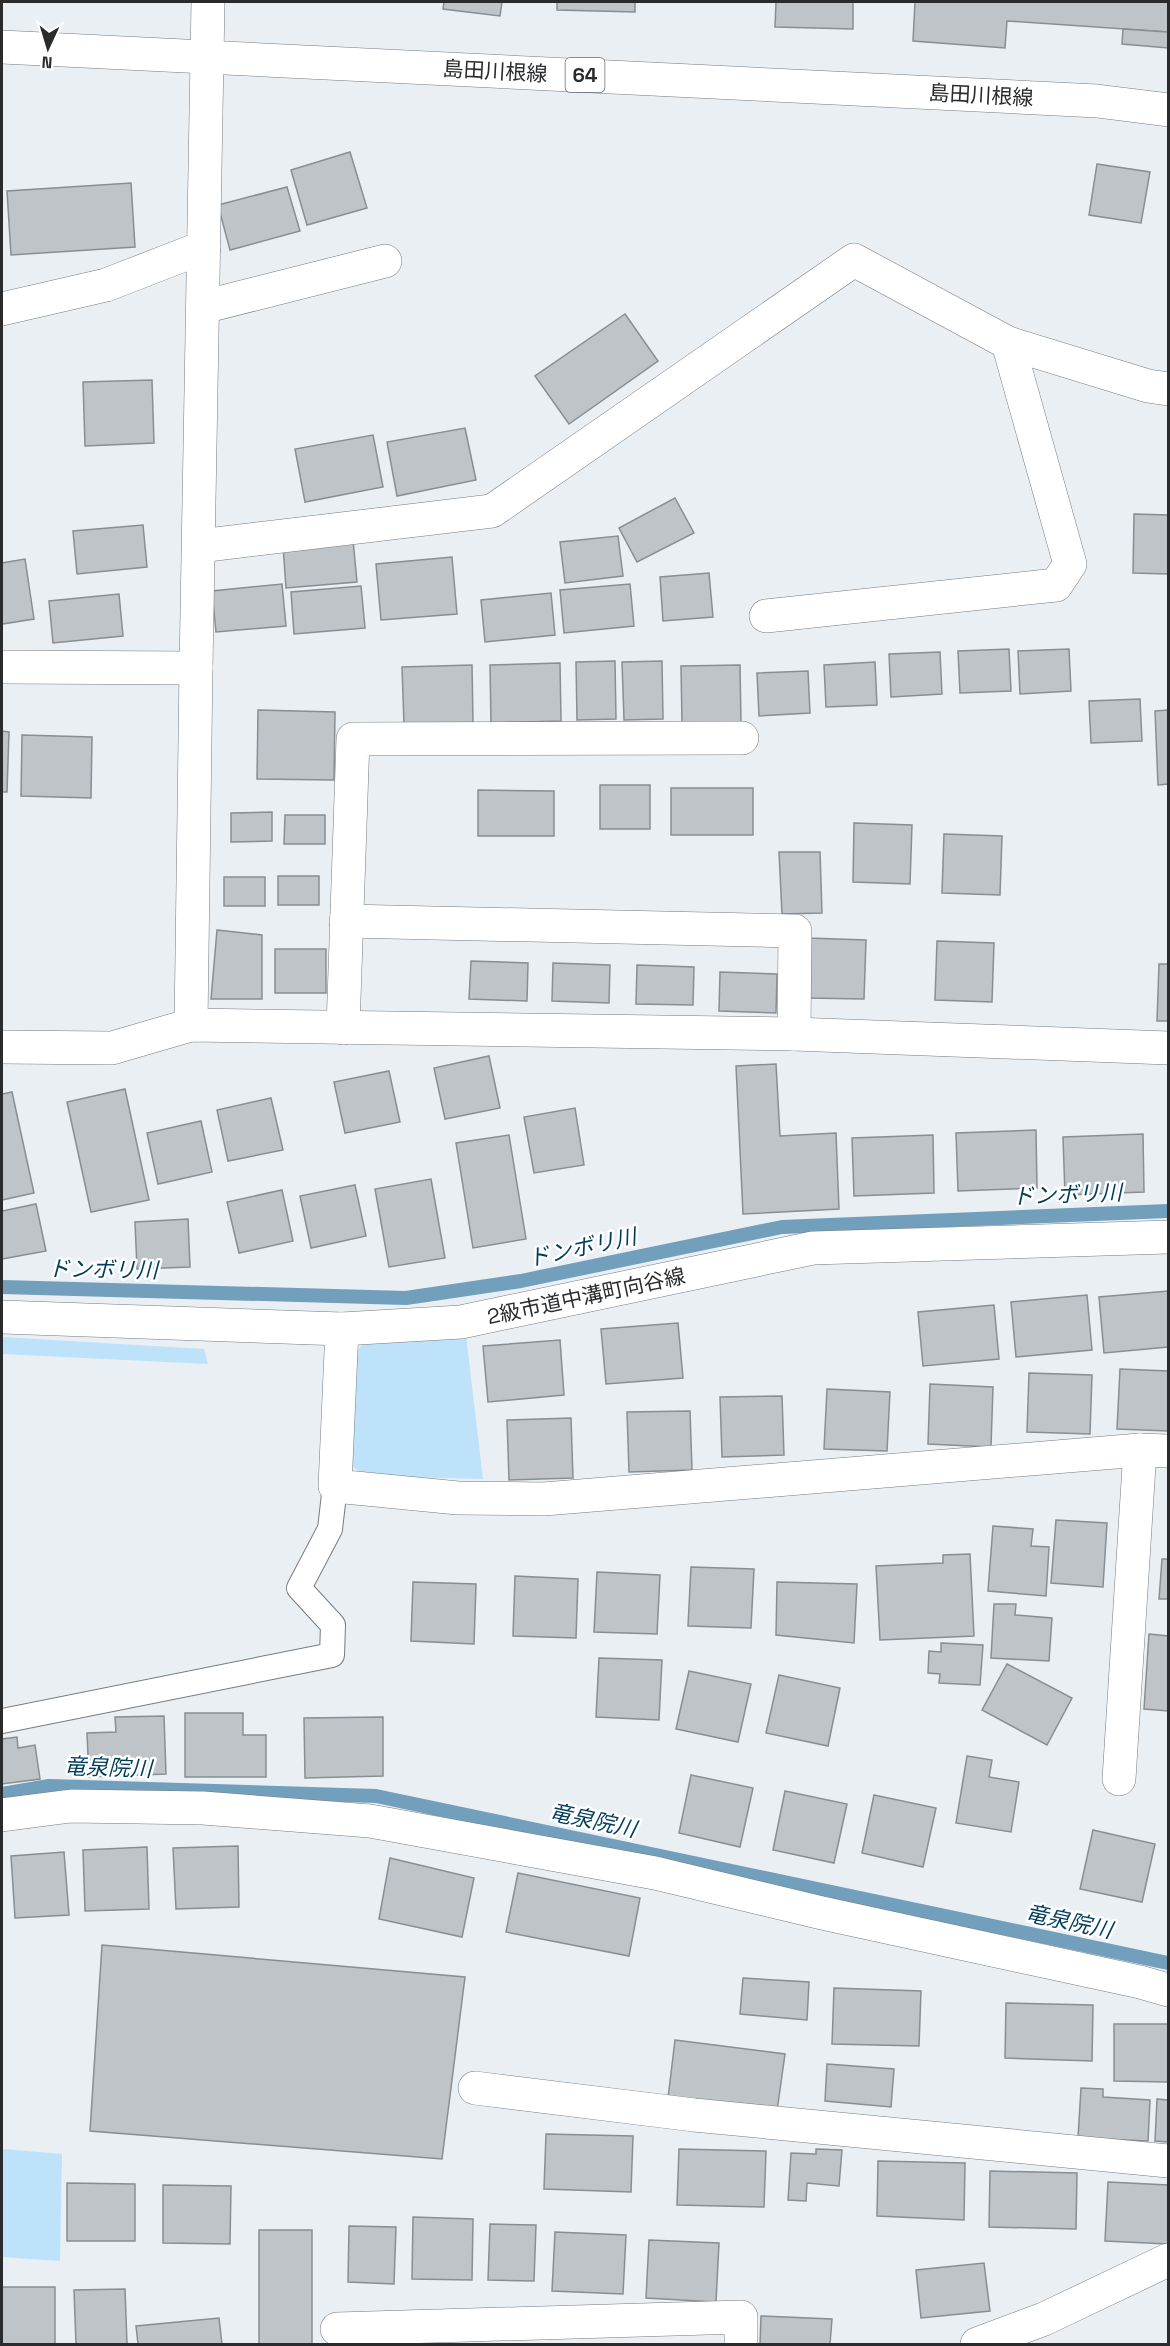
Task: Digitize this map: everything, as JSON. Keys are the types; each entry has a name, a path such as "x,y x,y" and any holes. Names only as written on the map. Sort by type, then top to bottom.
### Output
{"street":[{"path":"191,1025 208,2"},
{"name":"島田川根線","path":"2,47 1097,101 1168,110"},
{"path":"2,309 106,285 204,247"},
{"path":"199,546 492,511 854,260 1008,343 1148,386 1168,389"},
{"path":"203,307 384,261"},
{"path":"766,616 1056,585 1070,564 1008,343"},
{"path":"2,667 196,668"},
{"path":"343,1028 353,739 742,738"},
{"path":"346,921 795,932 794,1034"},
{"path":"2,1047 112,1048 191,1025 794,1034 1168,1048"},
{"name":"2級市道中溝町向谷線","path":"2,1317 342,1329 461,1322 813,1248 1168,1238"},
{"path":"342,1329 335,1486 459,1498 544,1499 1154,1451 1119,1779"},
{"path":"2,1815 71,1806 203,1808 370,1821 655,1873 822,1913 1168,1990"},
{"path":"475,2088 694,2115 1168,2161"},
{"path":"977,2344 1044,2319 1168,2260"},
{"path":"337,2330 741,2317 741,2344"}],"lane":[{"path":"2,1721 332,1655 333,1625 299,1588 330,1529 335,1486"}],"shaded area":[{"path":"466,1336 483,1479 364,1476 349,1463 353,1355 366,1341"},
{"path":"2,1337 204,1349 208,1364 2,1354"},
{"path":"2,2149 62,2154 60,2261 2,2257"}],"building":[{"path":"444,2 502,2 500,16 443,9"},
{"path":"557,2 635,2 635,12 557,10"},
{"path":"776,2 853,2 853,29 775,27"},
{"path":"915,2 1168,2 1168,32 1007,21 1005,48 913,41"},
{"path":"1123,29 1168,32 1168,48 1122,44"},
{"path":"350,152 367,208 307,225 291,170"},
{"path":"1097,164 1150,172 1141,223 1089,215"},
{"path":"131,183 135,247 11,255 7,191"},
{"path":"287,187 300,231 230,250 218,205"},
{"path":"625,314 658,361 569,424 535,376"},
{"path":"152,380 154,443 85,446 83,382"},
{"path":"465,428 476,480 397,496 387,442"},
{"path":"373,435 383,487 305,502 295,449"},
{"path":"675,498 694,533 637,562 619,528"},
{"path":"1134,514 1168,515 1168,574 1133,573"},
{"path":"143,525 147,567 77,574 73,531"},
{"path":"618,536 623,576 565,583 560,542"},
{"path":"353,540 357,582 286,588 283,546"},
{"path":"452,557 457,614 381,620 376,564"},
{"path":"25,559 34,619 2,624 2,563"},
{"path":"709,573 713,617 663,621 660,577"},
{"path":"282,584 286,626 216,632 212,591"},
{"path":"630,584 634,626 564,633 560,590"},
{"path":"361,586 365,628 294,634 291,592"},
{"path":"551,593 555,635 485,642 481,600"},
{"path":"119,594 123,636 53,643 49,601"},
{"path":"1009,649 1011,691 960,693 958,651"},
{"path":"1069,649 1071,691 1020,694 1018,651"},
{"path":"940,652 942,694 891,697 889,654"},
{"path":"615,661 616,719 577,720 576,662"},
{"path":"662,661 663,719 624,720 622,662"},
{"path":"875,662 877,705 826,707 824,665"},
{"path":"560,663 561,721 491,723 490,665"},
{"path":"472,665 473,723 404,725 402,667"},
{"path":"740,665 741,723 682,724 681,666"},
{"path":"808,671 810,713 759,716 757,673"},
{"path":"1140,699 1142,741 1091,743 1089,701"},
{"path":"258,710 335,712 334,780 257,779"},
{"path":"1168,710 1168,784 1158,785 1155,711"},
{"path":"2,731 9,732 7,792 2,792"},
{"path":"22,735 92,737 91,798 21,796"},
{"path":"600,785 650,785 650,829 600,829"},
{"path":"671,788 753,788 753,835 671,835"},
{"path":"478,790 554,791 554,836 478,836"},
{"path":"272,812 272,841 231,842 231,813"},
{"path":"285,815 325,815 325,844 284,844"},
{"path":"854,823 912,825 910,884 853,882"},
{"path":"944,834 1002,836 1000,895 942,893"},
{"path":"779,852 820,852 822,913 782,914"},
{"path":"278,876 319,876 319,905 278,905"},
{"path":"224,877 265,877 265,906 224,906"},
{"path":"217,930 262,935 262,999 211,999"},
{"path":"808,938 866,940 864,999 806,998"},
{"path":"937,941 994,943 992,1002 935,1000"},
{"path":"275,949 326,949 326,993 275,993"},
{"path":"471,961 528,963 527,1001 469,999"},
{"path":"553,963 610,965 609,1003 552,1001"},
{"path":"1159,964 1168,964 1168,1021 1157,1021"},
{"path":"637,965 694,967 693,1005 636,1004"},
{"path":"720,972 777,974 776,1013 719,1011"},
{"path":"489,1056 500,1108 445,1119 434,1068"},
{"path":"776,1064 780,1136 836,1133 839,1209 743,1214 736,1066"},
{"path":"389,1071 400,1122 345,1133 334,1082"},
{"path":"125,1089 149,1200 91,1212 67,1102"},
{"path":"12,1092 34,1193 2,1200 2,1094"},
{"path":"271,1098 283,1150 228,1161 217,1110"},
{"path":"575,1108 584,1165 534,1173 524,1117"},
{"path":"201,1121 212,1172 158,1184 147,1133"},
{"path":"1036,1130 1037,1188 958,1191 956,1133"},
{"path":"1143,1134 1144,1192 1065,1195 1063,1137"},
{"path":"509,1135 526,1239 473,1248 456,1143"},
{"path":"933,1135 934,1193 854,1196 852,1138"},
{"path":"431,1179 445,1258 389,1267 375,1189"},
{"path":"355,1185 366,1236 311,1248 300,1196"},
{"path":"282,1190 293,1241 239,1253 227,1202"},
{"path":"36,1204 46,1251 2,1259 2,1211"},
{"path":"188,1219 190,1267 137,1269 135,1222"},
{"path":"1168,1291 1168,1347 1104,1353 1099,1297"},
{"path":"1087,1295 1092,1350 1016,1357 1011,1302"},
{"path":"994,1305 999,1359 923,1366 918,1312"},
{"path":"678,1323 683,1378 606,1384 601,1329"},
{"path":"560,1340 564,1395 488,1402 483,1346"},
{"path":"1120,1369 1168,1371 1168,1431 1117,1429"},
{"path":"1029,1373 1092,1375 1090,1434 1027,1432"},
{"path":"930,1384 993,1387 991,1447 928,1444"},
{"path":"827,1389 890,1392 887,1451 824,1449"},
{"path":"782,1396 784,1455 722,1457 720,1397"},
{"path":"690,1411 692,1470 629,1472 627,1412"},
{"path":"571,1418 573,1478 509,1480 507,1420"},
{"path":"1056,1520 1107,1523 1103,1587 1051,1583"},
{"path":"993,1526 1033,1529 1031,1546 1049,1547 1046,1596 988,1591"},
{"path":"970,1554 974,1636 880,1640 876,1566 943,1563 943,1555"},
{"path":"1162,1559 1168,1559 1168,1599 1159,1599"},
{"path":"691,1567 754,1569 751,1628 688,1626"},
{"path":"597,1572 660,1575 657,1634 594,1632"},
{"path":"515,1576 578,1579 576,1638 513,1636"},
{"path":"413,1582 476,1584 474,1644 411,1641"},
{"path":"777,1582 857,1584 854,1643 776,1635"},
{"path":"994,1604 1016,1604 1015,1615 1052,1618 1049,1661 991,1658"},
{"path":"1149,1634 1168,1636 1168,1711 1144,1709"},
{"path":"941,1643 983,1645 980,1685 939,1683 940,1674 928,1673 929,1651 941,1652"},
{"path":"599,1658 662,1660 659,1720 596,1717"},
{"path":"1007,1664 1072,1698 1047,1745 982,1710"},
{"path":"689,1671 751,1684 738,1742 676,1729"},
{"path":"779,1675 840,1688 828,1746 766,1733"},
{"path":"185,1713 243,1713 243,1735 266,1735 266,1777 185,1777"},
{"path":"164,1716 166,1774 89,1777 87,1733 116,1732 115,1717"},
{"path":"383,1717 383,1776 305,1778 304,1718"},
{"path":"17,1737 18,1748 35,1745 40,1779 2,1784 2,1739"},
{"path":"967,1756 992,1760 989,1777 1019,1782 1011,1832 956,1823"},
{"path":"691,1775 753,1788 740,1847 679,1833"},
{"path":"785,1791 847,1804 834,1863 773,1850"},
{"path":"874,1795 936,1808 923,1867 862,1853"},
{"path":"1093,1830 1155,1844 1142,1902 1080,1889"},
{"path":"238,1846 239,1907 176,1909 173,1848"},
{"path":"147,1847 149,1909 85,1911 83,1850"},
{"path":"64,1852 69,1915 15,1918 11,1856"},
{"path":"390,1858 474,1878 462,1937 379,1919"},
{"path":"518,1873 640,1898 629,1956 506,1932"},
{"path":"102,1945 465,1977 442,2159 90,2131"},
{"path":"743,1978 809,1982 807,2020 740,2014"},
{"path":"834,1988 921,1991 919,2046 832,2044"},
{"path":"1006,2003 1093,2005 1092,2061 1005,2058"},
{"path":"1114,2024 1168,2024 1168,2082 1114,2081"},
{"path":"675,2040 785,2054 777,2111 668,2098"},
{"path":"827,2064 894,2069 891,2107 825,2101"},
{"path":"1081,2088 1103,2089 1103,2097 1150,2100 1148,2141 1078,2138"},
{"path":"1157,2099 1168,2100 1168,2142 1155,2141"},
{"path":"546,2134 633,2136 631,2192 544,2189"},
{"path":"679,2149 766,2151 764,2207 677,2205"},
{"path":"816,2149 842,2150 839,2186 807,2183 806,2201 788,2200 791,2153 816,2154"},
{"path":"878,2161 965,2163 964,2220 877,2216"},
{"path":"990,2171 1077,2173 1076,2229 989,2227"},
{"path":"1108,2182 1168,2185 1168,2244 1105,2241"},
{"path":"67,2183 135,2184 135,2241 67,2241"},
{"path":"163,2185 231,2186 230,2244 163,2243"},
{"path":"413,2217 473,2219 472,2280 412,2279"},
{"path":"490,2224 536,2225 534,2281 488,2280"},
{"path":"349,2226 396,2227 394,2284 348,2282"},
{"path":"259,2230 312,2230 312,2344 259,2344"},
{"path":"555,2232 626,2235 623,2294 552,2291"},
{"path":"649,2240 719,2243 716,2302 646,2298"},
{"path":"984,2263 990,2311 921,2318 916,2270"},
{"path":"2,2287 55,2287 55,2344 2,2344"},
{"path":"125,2289 127,2344 76,2344 74,2290"},
{"path":"761,2316 832,2319 830,2344 760,2344"},
{"path":"219,2318 222,2344 138,2344 136,2326"}],"waterway":[{"name":"ドンボリ川","path":"2,1287 406,1298 521,1281 782,1227 1168,1211"},
{"name":"竜泉院川","path":"2,1794 49,1786 376,1796 1168,1963"}]}
